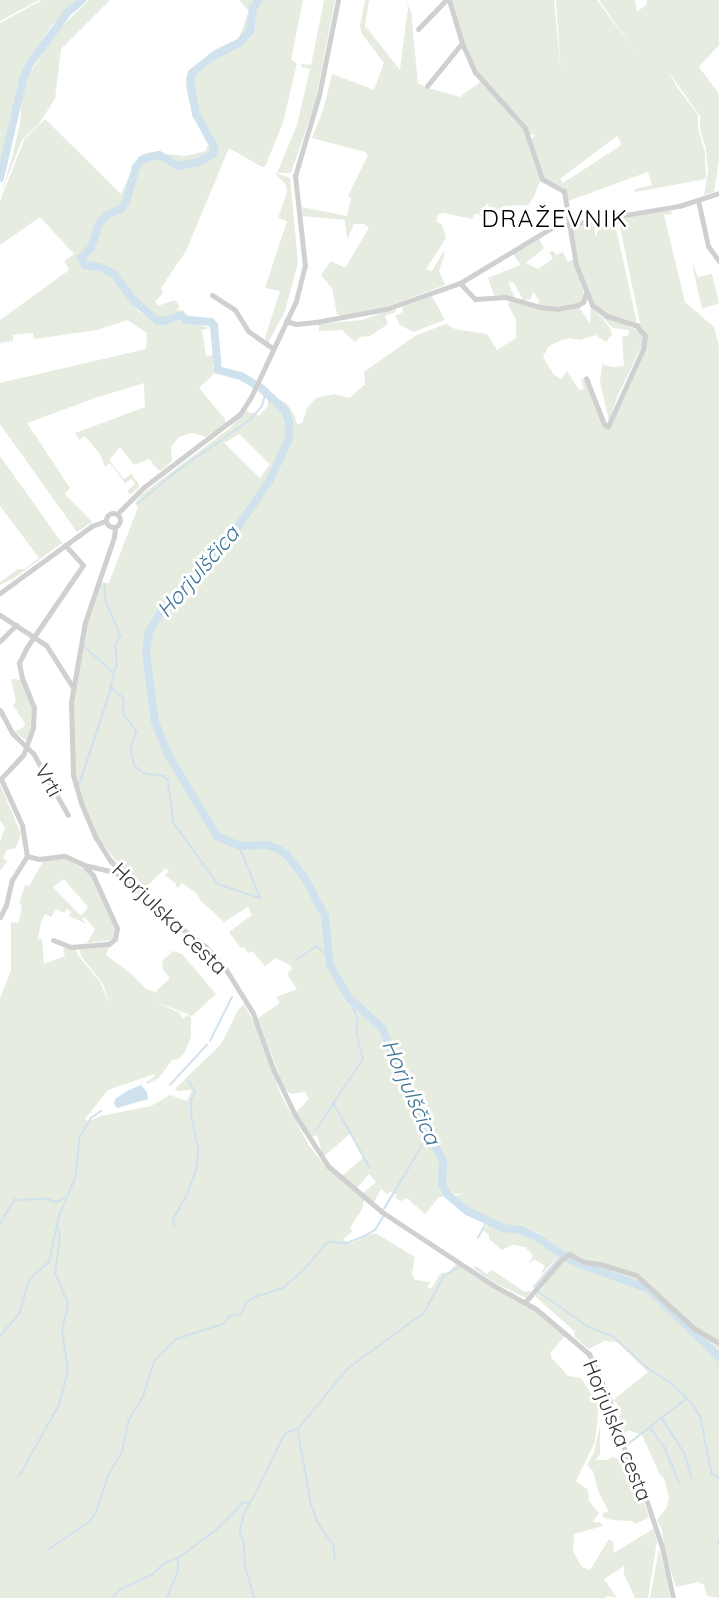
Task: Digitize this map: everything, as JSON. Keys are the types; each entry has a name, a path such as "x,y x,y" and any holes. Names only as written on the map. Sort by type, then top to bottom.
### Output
{"street":[{"path":"0,593 65,545 93,526 105,521 108,514 117,514 144,487 232,423 246,405 299,293 305,266 294,176 319,95 338,0"},
{"path":"418,29 448,0 462,44 481,81 525,128 542,179 564,191 576,265 586,292 598,311 637,326 645,336 643,349 608,426 604,424 586,378"},
{"path":"427,86 462,44"},
{"path":"286,321 301,323 369,313 460,282 545,231 568,224 679,206 719,193"},
{"path":"698,200 705,238 719,261"},
{"path":"460,282 476,299 505,297 539,307 557,309 578,305 583,302 586,292"},
{"path":"212,295 235,310 248,332 272,348"},
{"path":"105,521 108,525 115,527 120,521 117,514"},
{"name":"Horjulska cesta","path":"115,527 112,543 85,622 72,687 71,746 77,790 96,838 159,913 206,947 225,968 253,1013 273,1069 295,1115 328,1166 396,1223 491,1284 526,1301 566,1332 593,1359 609,1398 627,1459 640,1484 652,1516 673,1598"},
{"path":"0,917 6,905 12,880 27,856 22,825 1,778 17,764 28,747 33,728 34,707 22,678 19,663 34,636 83,564 65,545"},
{"path":"0,615 34,636 52,652 72,687"},
{"path":"0,641 16,625"},
{"name":"Vrti","path":"0,710 13,734 28,747 40,763 68,815"},
{"path":"27,856 39,859 65,856 84,866 93,874 117,928 115,939 109,944 71,947 53,940"},
{"path":"84,866 109,870 130,881"},
{"path":"526,1301 569,1254 584,1262 600,1264 636,1275 695,1329 719,1343"}],"shaded area":[{"path":"0,0 39,0 0,21"},
{"path":"42,0 78,0 52,25 24,68 18,84 0,166 0,23"},
{"path":"89,0 110,0 61,49 55,99 38,125 22,140 0,196 20,123 22,94 31,71 58,30"},
{"path":"239,0 303,0 291,60 297,63 283,123 265,167 229,148 186,251 161,288 163,294 155,301 158,306 174,300 180,306 176,310 184,310 186,316 159,319 150,310 136,302 133,303 138,311 160,325 183,320 210,328 202,330 206,356 214,355 213,368 216,372 199,388 225,419 225,424 206,437 192,433 179,437 171,447 172,461 162,470 158,470 149,459 134,465 120,447 109,460 124,479 131,474 139,484 139,487 130,495 127,491 135,484 132,479 125,483 110,463 105,467 100,454 85,436 79,440 75,433 145,407 144,383 27,423 70,488 65,494 92,522 77,532 0,424 0,383 146,349 147,333 127,320 97,330 34,339 33,333 13,335 13,341 0,343 0,320 69,270 64,261 74,254 40,217 0,245 0,201 24,140 45,119 121,194 138,157 150,152 185,156 206,151 208,144 189,102 186,87 188,73 214,50 239,38 249,11"},
{"path":"324,0 335,0 315,103 291,173 277,173 297,125 310,69 301,67 301,64 311,65"},
{"path":"365,0 369,0 365,26 400,70 408,8 405,0 411,11 418,83 460,97 480,82 523,126 540,180 534,197 528,205 504,206 484,218 475,213 472,219 444,213 438,215 436,221 442,225 446,238 426,269 432,271 444,251 439,271 445,285 383,308 341,316 337,314 332,288 321,275 331,261 345,268 369,228 364,224 354,224 347,240 345,220 303,216 302,207 347,216 351,198 348,196 368,155 365,152 312,138 324,107 332,74 374,90 384,63 362,34 360,26"},
{"path":"450,0 554,0 561,73 556,0 597,0 638,56 599,0 635,0 637,12 647,4 647,0 719,0 719,45 699,67 719,94 719,160 714,192 704,195 708,171 706,149 700,129 700,116 668,71 698,115 698,128 705,152 706,179 635,192 635,189 652,185 648,172 568,201 563,188 543,178 532,139 536,134 531,135 481,79 466,47","holes":["617,136 621,142 620,146 563,183 560,179"]},
{"path":"275,173 290,178 298,263 285,311 268,343 264,341 280,291 265,288 287,221 278,218 287,192 286,185"},
{"path":"671,210 672,214 664,215 685,302 714,327 719,346 719,1598 707,1596 704,1585 698,1582 676,1587 664,1549 662,1530 657,1520 666,1509 669,1498 664,1478 660,1475 642,1435 628,1430 622,1435 617,1417 621,1415 619,1408 616,1402 612,1401 648,1372 617,1342 604,1341 589,1349 575,1337 574,1331 536,1297 536,1292 542,1289 547,1279 568,1257 539,1233 522,1228 510,1229 486,1216 468,1211 453,1197 465,1193 451,1195 444,1184 446,1159 438,1152 441,1164 440,1184 448,1197 439,1197 425,1214 407,1198 401,1201 395,1198 397,1195 390,1191 387,1194 381,1189 374,1202 363,1193 376,1182 369,1174 357,1188 342,1176 364,1157 351,1133 323,1157 317,1135 310,1137 296,1112 309,1099 305,1092 291,1094 284,1088 258,1018 280,1003 276,997 297,989 287,974 292,969 290,965 276,958 265,966 252,951 248,953 244,947 241,948 229,932 252,915 248,907 224,922 201,901 196,893 182,883 177,889 176,884 165,875 169,871 166,868 142,891 138,888 100,841 85,811 76,777 72,735 74,694 88,620 100,582 109,583 138,507 135,503 141,495 230,428 247,410 250,414 253,412 259,416 268,406 268,398 275,397 286,403 294,414 297,424 302,423 307,408 316,398 334,394 350,398 365,384 364,372 415,336 446,324 455,329 487,334 497,350 516,338 516,320 508,305 510,300 536,305 540,301 533,292 531,299 523,300 514,283 508,282 515,298 494,295 488,278 521,265 513,254 539,239 544,248 526,263 538,269 553,259 549,252 553,251 556,255 563,252 568,262 574,259 584,294 579,307 590,324 591,305 610,328 612,334 606,342 596,335 580,340 570,338 559,341 548,347 543,357 554,375 561,379 567,371 579,390 584,389 581,379 585,378 601,421 610,427 644,350 645,332 614,318 593,304 577,262 571,227","holes":["619,222 640,323 637,323 615,224","239,434 270,464 260,478 224,443"]},
{"path":"692,263 698,277 712,274 719,303 702,309"},
{"path":"432,296 445,320 413,332 400,325 395,316 403,312 402,307"},
{"path":"396,308 396,312 385,316 388,324 370,336 360,337 355,342 342,330 319,331 319,324 362,320"},
{"path":"598,313 640,331 644,341 618,395 609,421 600,382 603,358 603,365 624,366 622,336 628,336 629,330 613,328"},
{"path":"0,456 62,543 13,579 0,585 0,582 18,569 25,569 39,558 0,506"},
{"path":"11,679 21,680 31,702 33,718 28,741 14,732 24,727 25,723 13,705 16,702"},
{"path":"0,784 21,834 16,848 7,850 3,858 7,861 0,871 0,841 5,828 0,820"},
{"path":"54,858 64,858 91,873 115,926 113,940 87,943 95,929 84,917 82,919 87,924 69,916 71,912 67,909 64,913 56,909 51,917 45,914 38,939 42,939 44,964 65,956 63,948 76,948 77,954 100,982 110,1005 103,984 81,956 79,948 110,945 106,955 129,972 146,989 158,993 156,991 170,978 163,970 162,961 173,951 182,954 216,994 192,1016 154,1001 180,1013 183,1019 187,1015 191,1017 191,1037 185,1052 179,1059 172,1060 159,1078 147,1084 146,1082 155,1076 154,1074 108,1090 85,1119 89,1121 101,1116 151,1106 170,1095 187,1101 192,1090 177,1091 176,1088 221,1044 238,1010 244,1004 256,1026 281,1095 310,1147 324,1165 364,1199 362,1209 350,1228 353,1231 343,1239 349,1244 377,1234 415,1257 412,1274 415,1280 431,1282 427,1287 431,1289 441,1273 449,1272 457,1263 534,1310 566,1335 551,1352 551,1357 568,1376 581,1378 599,1406 595,1442 576,1481 588,1490 589,1501 599,1513 593,1521 600,1522 603,1526 574,1534 573,1551 582,1567 590,1570 609,1539 613,1542 614,1553 653,1529 657,1541 648,1598 635,1598 624,1574 624,1566 604,1579 617,1598 608,1596 605,1598 0,1598 0,998 11,971 11,922 19,923 22,905 19,904 25,885 29,886 43,862","holes":["64,879 88,907 81,916 53,887"]},
{"path":"490,1222 511,1232 530,1235 559,1256 540,1276 545,1266 534,1259 529,1264 533,1255 525,1247 513,1245 502,1250 489,1239 489,1235 483,1230"},
{"path":"476,1266 487,1274 492,1270 525,1292 532,1290 526,1298 495,1283 473,1268"},
{"path":"600,1426 600,1455 595,1460 606,1460 613,1457 621,1461 623,1466 627,1465 637,1483 649,1517 642,1521 634,1524 632,1521 603,1517 603,1513 608,1512 607,1508 599,1493 593,1471 587,1465 594,1452"},
{"path":"659,1549 667,1579 670,1598 650,1598"}],"water":[{"path":"141,1085 147,1092 148,1099 117,1108 114,1104 115,1099"}],"waterway":[{"path":"0,178 23,80 29,65 67,13 82,0"},
{"name":"Horjulščica","path":"259,0 253,8 250,31 239,43 213,56 192,73 190,80 196,114 214,147 213,154 199,162 178,166 159,155 143,159 136,167 126,202 121,209 107,215 99,224 91,248 81,258 85,265 100,267 114,274 134,301 157,320 163,321 181,316 188,320 211,322 214,326 218,370 241,376 261,388 285,410 289,422 289,438 270,480 237,528 162,610 149,632 146,653 155,722 169,756 217,836 239,846 267,845 278,849 286,854 305,878 325,916 330,965 349,998 383,1029 406,1089 443,1161 442,1186 448,1195 467,1211 503,1228 521,1230 538,1238 572,1261 649,1289 719,1357"},
{"path":"137,504 177,471 250,420 262,406 266,392"},
{"path":"105,584 106,601 121,636 116,644 117,665 111,687 124,698 124,715 137,731 131,749 135,766 144,773 164,776 168,780 174,823 218,884 260,898 239,846"},
{"path":"84,646 114,673"},
{"path":"79,785 111,689"},
{"path":"296,960 317,946 329,957"},
{"path":"210,1041 232,997"},
{"path":"350,1000 358,1019 357,1033 363,1060 334,1103 370,1168"},
{"path":"170,1085 207,1045"},
{"path":"174,1226 173,1219 187,1195 197,1168 198,1148 191,1116 191,1100 195,1092 188,1081"},
{"path":"316,1130 334,1103"},
{"path":"0,1336 19,1314 30,1279 49,1262 59,1216 76,1176 79,1138 91,1118 101,1111"},
{"path":"384,1209 429,1134"},
{"path":"0,1224 14,1200 48,1199 56,1202 67,1197"},
{"path":"48,1550 89,1522 96,1513 108,1476 122,1452 129,1420 143,1397 154,1361 176,1339 223,1324 230,1316 241,1314 246,1303 255,1297 283,1288 304,1270 326,1244 347,1243 367,1235 375,1230 383,1217"},
{"path":"478,1238 488,1219"},
{"path":"18,1478 59,1405 68,1372 62,1331 68,1304 55,1273 60,1238 58,1227"},
{"path":"534,1287 563,1254"},
{"path":"112,1598 121,1589 153,1574 164,1563 178,1558 216,1530 243,1503 251,1502 285,1433 298,1429 348,1368 424,1313 444,1276 459,1267"},
{"path":"539,1292 589,1327 613,1336 649,1369 675,1386 693,1404 701,1418 712,1474 719,1478"},
{"path":"628,1444 686,1399"},
{"path":"662,1418 685,1454 692,1478"},
{"path":"650,1427 665,1448 680,1483"},
{"path":"298,1429 311,1503 318,1522 334,1546 335,1558"},
{"path":"251,1502 245,1512 240,1532 244,1542 246,1569 255,1598"},
{"path":"167,1598 178,1571 178,1560"}],"district":[{"name":"DRAŽEVNIK","path":"555,219"}]}
